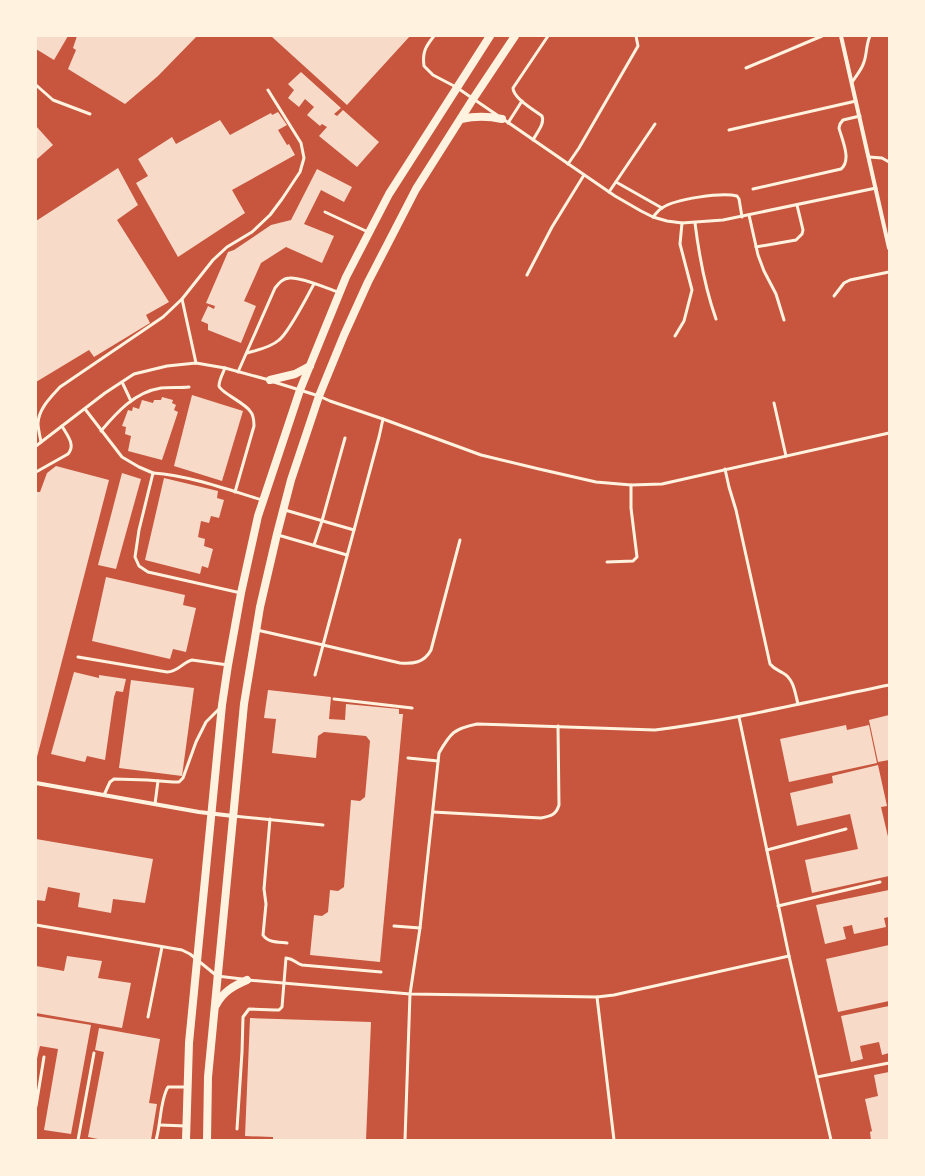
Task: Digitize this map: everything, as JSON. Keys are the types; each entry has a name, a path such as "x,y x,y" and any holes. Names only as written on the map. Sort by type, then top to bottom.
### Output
{"main road":[{"path":"186,1140 189,1043 222,705 241,593 250,550 263,501 300,390 340,293 369,233 389,194 490,36"},
{"path":"207,1140 208,1076 244,704 256,630 277,534 291,480 319,396 344,335 371,276 416,189 515,36"},
{"path":"461,119 474,116 489,116 505,121"},
{"path":"270,380 295,374 310,366"},
{"path":"214,1008 219,999 227,990 247,980"}],"street":[{"path":"841,36 889,248"},
{"path":"36,783 212,814 233,816"}],"lane":[{"path":"434,36 427,44 423,56 424,66 433,75 456,87 609,192 641,212 653,217 682,223 723,220 876,188"},
{"path":"533,140 542,125 544,118 514,94 513,88 548,36"},
{"path":"568,164 579,148 638,46 636,36"},
{"path":"746,68 822,36"},
{"path":"852,82 865,60 866,49 870,36"},
{"path":"36,85 53,100 90,114"},
{"path":"41,442 38,423 40,413 60,387 163,317 182,299 222,251 252,232 270,215 300,172 304,158 301,143 268,90"},
{"path":"505,121 522,101"},
{"path":"729,130 856,101"},
{"path":"753,189 841,169 845,166 847,160 839,128 840,124 843,120 860,116"},
{"path":"609,192 655,124"},
{"path":"869,157 882,158 889,162"},
{"path":"527,275 552,227 584,175"},
{"path":"616,182 662,208"},
{"path":"653,217 662,208 672,203 724,194 737,196 739,199 742,217"},
{"path":"756,247 796,240 799,238 803,230 796,205"},
{"path":"325,212 369,233"},
{"path":"749,215 756,247 764,271 776,294 784,320"},
{"path":"675,336 684,321 692,290 680,244 682,223"},
{"path":"695,223 706,286 716,319"},
{"path":"834,296 844,283 850,280 889,272"},
{"path":"238,372 275,288 280,282 289,277 340,293"},
{"path":"247,353 263,349 279,340 288,329 314,284"},
{"path":"182,299 196,363"},
{"path":"36,446 105,393 134,374 167,366 196,363 225,368 270,380 319,396 481,455 596,482 631,485 662,484 889,433"},
{"path":"225,368 219,386 222,390 239,400 250,411 254,421 254,426 235,492"},
{"path":"122,382 131,401"},
{"path":"101,431 117,412 131,401 145,393 161,388 189,387"},
{"path":"774,403 786,456"},
{"path":"85,409 122,457 139,467 153,473 170,474 190,478 263,501"},
{"path":"315,675 382,419"},
{"path":"36,472 71,451 72,442 62,426"},
{"path":"314,545 345,438"},
{"path":"725,469 738,517 770,664 787,675 791,680 798,704"},
{"path":"153,473 139,530 135,557 139,566 148,572 241,593"},
{"path":"607,562 633,561 637,557 631,508 631,485"},
{"path":"283,509 354,530"},
{"path":"277,534 347,555"},
{"path":"256,630 324,644 400,663 412,664 421,661 428,656 431,650 460,540"},
{"path":"78,657 168,672 176,670 188,661 192,660 228,665"},
{"path":"405,1140 410,994 420,928 439,752 448,737 461,728 477,724 655,730 739,717 889,686"},
{"path":"334,699 412,708"},
{"path":"104,795 110,782 114,780 179,782 183,778 196,742 206,722 222,705"},
{"path":"739,717 788,956 831,1140"},
{"path":"433,812 541,818 551,816 557,812 559,805 558,726"},
{"path":"408,758 438,761"},
{"path":"155,804 158,781"},
{"path":"233,816 323,825"},
{"path":"270,819 264,889 266,904 263,935 265,939 287,943"},
{"path":"767,850 846,829"},
{"path":"778,906 880,882"},
{"path":"36,925 182,950 190,954 218,976 284,984 410,994 597,997 788,956"},
{"path":"394,926 420,928"},
{"path":"148,1017 162,947"},
{"path":"237,1129 244,1017 249,1009 279,1010 282,1007 286,958 295,960 298,964 302,965 380,972"},
{"path":"597,997 614,1140"},
{"path":"78,1140 94,1054"},
{"path":"36,1106 44,1057"},
{"path":"817,1077 889,1063"},
{"path":"156,1140 160,1125 163,1096 168,1087 187,1087"},
{"path":"160,1125 186,1126"}],"building":[{"path":"36,36 68,36 54,60 36,49"},
{"path":"77,36 197,36 158,76 125,104 68,69 76,50 73,48"},
{"path":"271,36 410,36 347,105"},
{"path":"301,72 341,108 334,114 337,116 343,110 379,142 357,167 319,136 327,127 322,124 320,126 307,115 314,107 305,99 299,107 288,98 294,90 288,84"},
{"path":"278,112 287,125 278,130 287,145 289,144 295,155 232,190 245,213 178,257 136,183 148,176 138,159 172,137 176,144 220,120 230,135 271,113 272,115"},
{"path":"36,126 53,145 36,160"},
{"path":"118,168 138,205 117,220 169,302 146,315 150,323 94,357 89,350 36,382 36,221"},
{"path":"317,169 352,187 344,202 321,190 304,224 334,236 322,263 286,247 261,263 244,301 256,306 241,343 208,330 208,324 201,321 208,306 214,309 215,306 206,303 228,252 234,250 271,225 291,220"},
{"path":"192,395 243,411 222,481 174,466"},
{"path":"162,397 173,400 172,403 176,405 174,410 178,412 162,460 128,451 131,436 125,434 126,427 122,426 128,410 132,411 133,407 139,409 142,400 153,403 154,400 161,400"},
{"path":"56,466 109,480 37,757 36,492 40,492 47,473"},
{"path":"122,473 141,479 116,569 98,565"},
{"path":"164,478 218,491 217,498 224,500 219,518 211,516 209,523 201,521 198,537 205,539 204,546 213,549 208,568 202,566 200,574 145,560"},
{"path":"106,577 185,595 183,605 196,608 186,652 173,649 170,659 92,641"},
{"path":"74,672 99,678 99,675 126,679 123,692 116,691 114,697 105,760 87,756 85,762 51,754"},
{"path":"131,680 194,688 182,776 119,768"},
{"path":"268,690 331,697 329,719 345,720 346,704 399,709 399,714 403,714 380,962 310,955 314,915 322,916 328,912 330,890 338,891 344,887 351,800 360,801 365,797 370,741 366,736 324,732 318,736 316,758 272,753 276,719 264,718"},
{"path":"889,715 889,760 878,762 869,720"},
{"path":"846,725 847,730 869,725 877,763 789,782 780,739"},
{"path":"878,765 887,806 881,807 889,841 889,876 812,893 805,860 858,849 850,814 797,826 790,793 833,783 832,776"},
{"path":"36,839 153,859 145,903 113,899 111,913 78,907 80,893 48,887 45,901 36,900"},
{"path":"889,890 889,917 884,918 886,927 854,934 852,925 843,927 846,939 825,944 816,905"},
{"path":"889,945 889,1001 838,1012 826,959"},
{"path":"67,956 102,961 98,978 131,983 122,1028 36,1013 36,966 64,971"},
{"path":"889,1006 889,1053 882,1055 879,1042 860,1046 863,1059 851,1062 841,1016"},
{"path":"36,1016 91,1025 71,1134 44,1130 58,1049 40,1046 36,1063"},
{"path":"250,1018 371,1022 366,1140 273,1140 273,1137 245,1136"},
{"path":"99,1028 160,1039 149,1103 157,1104 151,1140 103,1140 88,1137 104,1052 95,1050"},
{"path":"889,1072 889,1140 871,1140 870,1132 872,1131 865,1099 878,1096 874,1075"}]}
